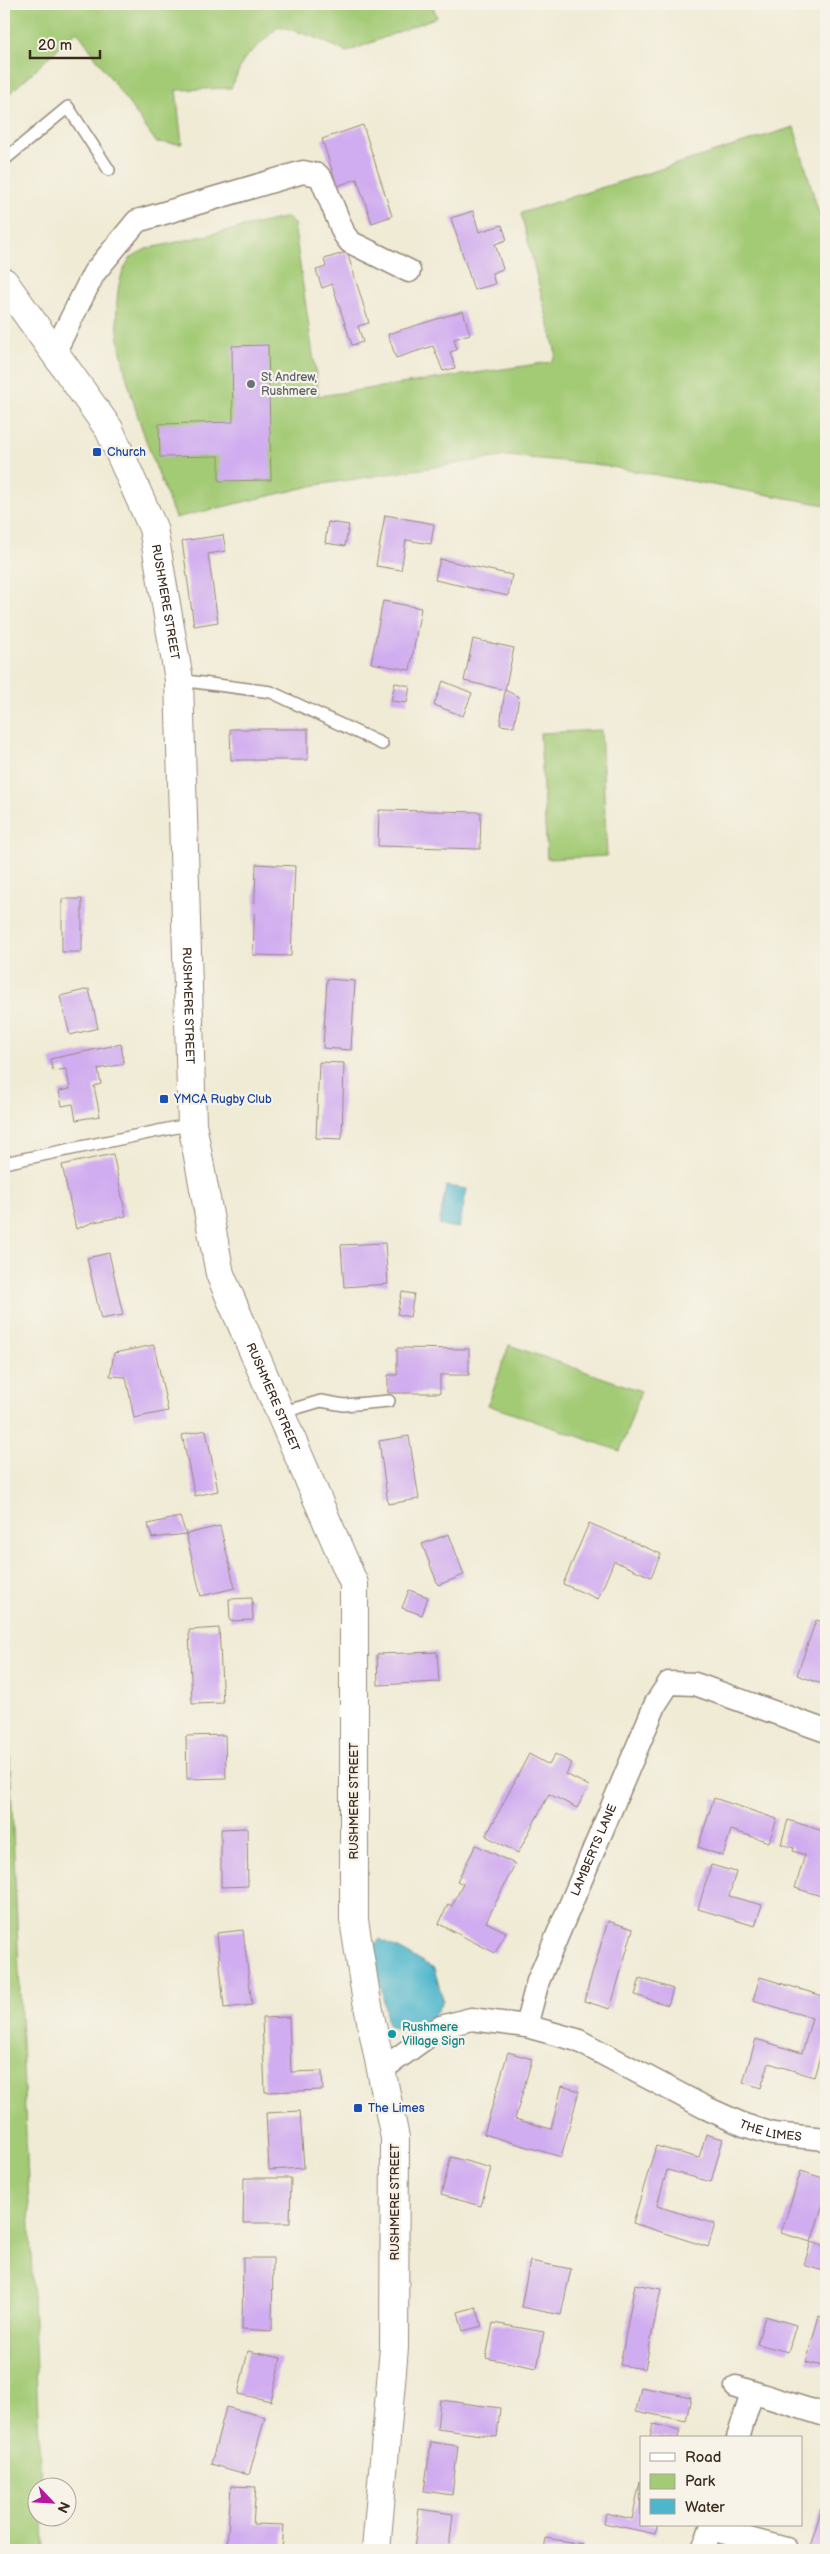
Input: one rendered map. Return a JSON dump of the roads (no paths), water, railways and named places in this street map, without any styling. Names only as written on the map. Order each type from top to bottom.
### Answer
[{"type":"street","points":[[54,353],[94,273],[137,220],[303,172],[318,175],[322,180],[344,234],[350,242],[409,271]]},
{"type":"street","name":"RUSHMERE STREET","points":[[4,282],[109,429],[153,528],[179,680],[192,1124],[220,1274],[354,1584],[354,1920],[395,2138],[394,2348],[376,2550]]},
{"type":"street","name":"LAMBERTS LANE","points":[[526,2026],[538,1980],[656,1703],[669,1684],[695,1684],[826,1731]]},
{"type":"street","points":[[381,2070],[441,2027],[471,2019],[526,2026]]},
{"type":"street","name":"THE LIMES","points":[[526,2026],[576,2040],[704,2107],[744,2125],[773,2134],[826,2139]]},
{"type":"street","points":[[738,2436],[744,2390],[822,2414]]},
{"type":"street","points":[[703,2550],[712,2527],[786,2549]]},
{"type":"lane","points":[[4,160],[68,108],[109,170]]},
{"type":"lane","points":[[179,680],[271,692],[382,744]]},
{"type":"lane","points":[[4,1163],[192,1124]]},
{"type":"lane","points":[[280,1414],[321,1401],[344,1405],[389,1400]]},
{"type":"water","points":[[446,1186],[467,1189],[459,1228],[439,1225]]},
{"type":"water","points":[[380,1939],[434,1968],[443,2000],[428,2024],[418,2031],[403,2031],[388,2025],[374,1948]]},
{"type":"place","name":"St Andrew, Rushmere","points":[[251,384]]},
{"type":"place","name":"Church","points":[[97,452]]},
{"type":"place","name":"YMCA Rugby Club","points":[[164,1099]]},
{"type":"place","name":"Rushmere Village Sign","points":[[392,2034]]},
{"type":"place","name":"The Limes","points":[[358,2108]]}]
